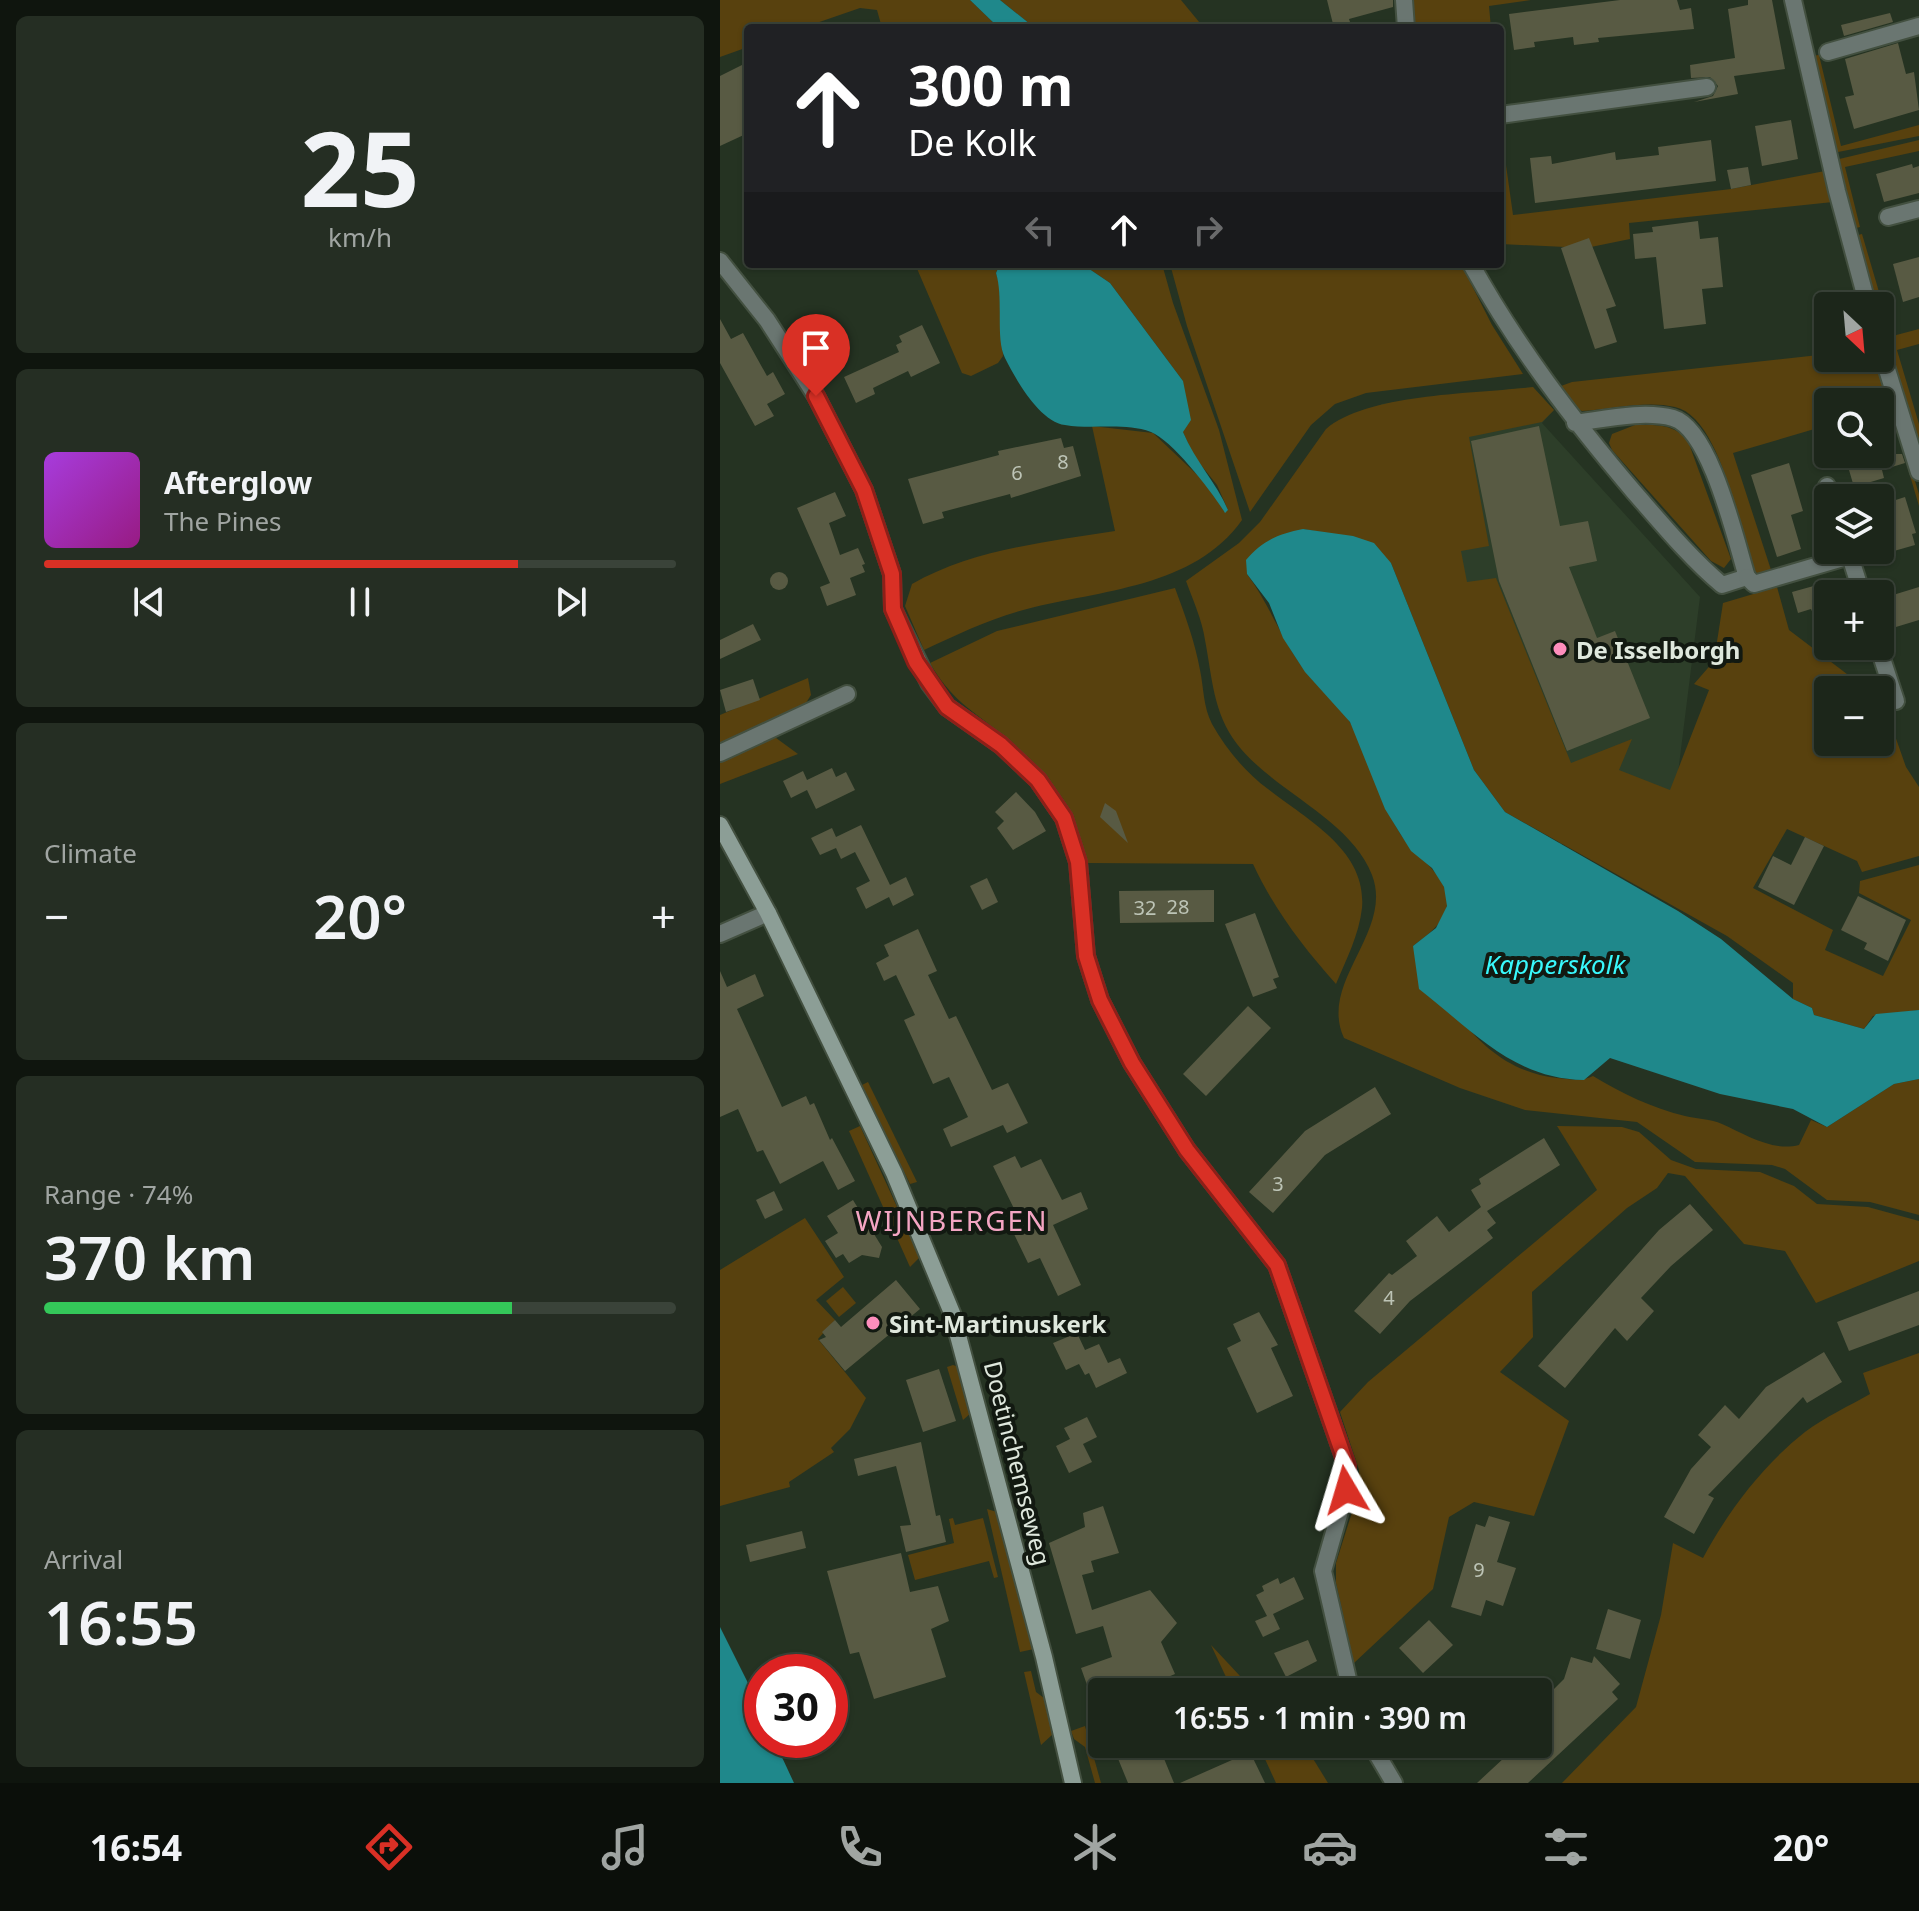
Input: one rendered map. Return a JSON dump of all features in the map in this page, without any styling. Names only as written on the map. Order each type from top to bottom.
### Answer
[{"type":"street","points":[[1404,0],[1406,24]]},
{"type":"street","points":[[1793,0],[1828,157],[1864,292]]},
{"type":"street","points":[[1828,52],[1919,26]]},
{"type":"street","points":[[1504,114],[1707,87]]},
{"type":"street","points":[[1888,217],[1919,209]]},
{"type":"street","points":[[720,261],[767,320],[816,396],[864,490],[892,574],[893,609],[916,662],[947,707],[1001,745],[1029,771],[1064,818],[1078,862],[1086,956],[1100,1000],[1132,1063],[1187,1150],[1277,1265],[1347,1466],[1346,1490],[1323,1571],[1348,1678]]},
{"type":"street","points":[[1473,268],[1504,324],[1575,423],[1678,542],[1722,585],[1747,577]]},
{"type":"street","points":[[1888,372],[1919,472]]},
{"type":"street","points":[[1575,423],[1658,416],[1686,424],[1696,436],[1718,484],[1747,577],[1754,584],[1815,564]]},
{"type":"street","points":[[1883,660],[1896,701]]},
{"type":"street","points":[[720,753],[847,694]]},
{"type":"street","name":"Doetinchemseweg","points":[[720,825],[768,913],[894,1173],[952,1313],[1073,1783]]},
{"type":"street","points":[[720,934],[768,913]]},
{"type":"street","points":[[1379,1758],[1394,1783]]},
{"type":"shaded area","points":[[720,0],[970,0],[995,24],[881,24],[877,10],[860,8],[814,24],[744,24],[744,48],[720,57]]},
{"type":"shaded area","points":[[1000,0],[1181,0],[1201,24],[1030,24]]},
{"type":"shaded area","points":[[1412,0],[1531,0],[1489,6],[1491,24],[1415,24]]},
{"type":"shaded area","points":[[1819,55],[1841,146],[1919,125],[1919,136],[1833,153],[1811,56]]},
{"type":"shaded area","points":[[1919,140],[1919,151],[1845,167],[1860,227],[1852,229],[1835,160]]},
{"type":"shaded area","points":[[1504,151],[1513,215],[1731,189],[1825,171],[1833,202],[1629,223],[1630,239],[1586,248],[1504,244]]},
{"type":"shaded area","points":[[1862,234],[1879,292],[1870,292],[1854,236]]},
{"type":"shaded area","points":[[917,268],[998,268],[996,273],[1001,290],[1003,356],[998,363],[971,376],[962,373]]},
{"type":"shaded area","points":[[1088,268],[1163,268],[1219,430],[1242,520],[1222,543],[1172,573],[1144,583],[1014,613],[924,650],[905,606],[912,584],[960,562],[985,555],[1115,531],[1092,426],[1153,433],[1209,486],[1225,512],[1228,510],[1217,485],[1193,455],[1183,432],[1183,381],[1110,283]]},
{"type":"shaded area","points":[[1171,268],[1463,268],[1492,325],[1523,374],[1366,393],[1335,404],[1311,425],[1250,512],[1187,326]]},
{"type":"shaded area","points":[[1919,329],[1919,344],[1897,350],[1919,424],[1919,454],[1894,369],[1894,336]]},
{"type":"shaded area","points":[[1814,356],[1814,372],[1880,372],[1885,388],[1814,388],[1814,429],[1733,453],[1772,573],[1759,576],[1751,565],[1734,501],[1715,451],[1704,430],[1690,415],[1675,407],[1653,404],[1582,411],[1568,402],[1563,394],[1561,386],[1572,382]]},
{"type":"shaded area","name":"De Isselborgh","points":[[1533,387],[1554,410],[1542,423],[1700,597],[1675,797],[1560,845],[1381,404]]},
{"type":"shaded area","points":[[1533,387],[1554,410],[1542,422],[1469,437],[1489,546],[1461,551],[1467,582],[1496,578],[1571,763],[1632,739],[1619,770],[1670,790],[1709,690],[1694,684],[1714,661],[1723,603],[1777,587],[1789,630],[1814,649],[1814,660],[1828,660],[1850,676],[1814,676],[1814,756],[1894,756],[1894,733],[1906,767],[1919,787],[1919,856],[1862,872],[1857,861],[1787,829],[1753,888],[1833,930],[1825,950],[1883,976],[1911,920],[1859,893],[1860,881],[1919,865],[1919,1010],[1873,1016],[1864,1029],[1814,1015],[1812,1008],[1793,999],[1793,983],[1727,936],[1505,812],[1474,770],[1391,563],[1320,532],[1303,529],[1247,574],[1303,668],[1351,724],[1401,835],[1443,884],[1447,905],[1443,918],[1413,946],[1454,1011],[1488,1048],[1508,1062],[1557,1078],[1580,1080],[1593,1076],[1649,1104],[1673,1113],[1718,1122],[1769,1144],[1799,1145],[1811,1120],[1827,1127],[1894,1084],[1919,1079],[1919,1215],[1870,1202],[1827,1200],[1785,1169],[1772,1165],[1695,1162],[1637,1122],[1525,1110],[1460,1088],[1344,1038],[1339,1017],[1340,997],[1373,917],[1376,896],[1372,875],[1362,855],[1330,821],[1252,761],[1229,732],[1218,707],[1202,625],[1186,581],[1239,543],[1260,522],[1326,429],[1368,408],[1454,394]]},
{"type":"shaded area","points":[[1894,415],[1919,494],[1919,506],[1894,422]]},
{"type":"shaded area","points":[[1635,425],[1670,428],[1688,441],[1731,559],[1724,568],[1711,561],[1612,450],[1609,443],[1612,434]]},
{"type":"shaded area","points":[[1175,588],[1195,649],[1207,711],[1217,733],[1252,775],[1332,838],[1355,869],[1361,888],[1362,908],[1352,947],[1336,984],[1290,927],[1253,864],[1087,863],[1075,824],[1046,777],[1020,750],[954,696],[930,663],[997,631]]},
{"type":"shaded area","points":[[808,678],[811,695],[806,703],[720,745],[720,715]]},
{"type":"shaded area","points":[[772,735],[798,754],[720,784],[720,760]]},
{"type":"shaded area","points":[[868,1082],[917,1182],[910,1184],[862,1085]]},
{"type":"shaded area","points":[[860,1126],[920,1257],[910,1267],[849,1131]]},
{"type":"shaded area","points":[[1557,1126],[1622,1127],[1639,1132],[1671,1160],[1696,1169],[1760,1172],[1794,1186],[1817,1204],[1868,1207],[1919,1221],[1919,1261],[1816,1303],[1785,1251],[1744,1244],[1685,1176],[1668,1173],[1657,1188],[1627,1208],[1532,1292],[1533,1337],[1500,1372],[1569,1421],[1534,1516],[1474,1502],[1449,1517],[1433,1589],[1354,1663],[1336,1583],[1336,1563],[1359,1490],[1359,1470],[1340,1412],[1368,1382],[1597,1190]]},
{"type":"shaded area","points":[[805,1218],[844,1277],[816,1300],[835,1320],[818,1339],[866,1398],[850,1429],[831,1448],[834,1452],[789,1482],[790,1487],[720,1506],[720,1270]]},
{"type":"shaded area","points":[[843,1287],[856,1303],[839,1317],[826,1301]]},
{"type":"shaded area","points":[[1919,1353],[1919,1783],[1562,1783],[1636,1707],[1661,1615],[1673,1543],[1703,1558],[1735,1506],[1789,1445],[1813,1427],[1870,1394],[1863,1373]]},
{"type":"shaded area","points":[[947,1367],[959,1367],[971,1413],[963,1420]]},
{"type":"shaded area","points":[[987,1509],[997,1512],[1034,1649],[1020,1652]]},
{"type":"shaded area","points":[[953,1518],[955,1525],[983,1518],[998,1577],[994,1578],[989,1561],[915,1580],[908,1555],[954,1543],[949,1519]]},
{"type":"shaded area","points":[[1211,1645],[1242,1678],[1226,1678]]},
{"type":"shaded area","points":[[1031,1671],[1036,1692],[1044,1698],[1053,1734],[1041,1745],[1024,1672]]},
{"type":"shaded area","points":[[1085,1726],[1088,1758],[1085,1747],[1074,1739],[1071,1731]]},
{"type":"shaded area","points":[[1088,1758],[1094,1758],[1101,1783],[1095,1783]]},
{"type":"shaded area","points":[[1264,1758],[1313,1758],[1328,1783],[1276,1783]]},
{"type":"water","points":[[970,0],[1000,0],[1030,24],[995,24]]},
{"type":"water","points":[[998,268],[1088,268],[1110,283],[1183,381],[1191,420],[1183,432],[1223,500],[1228,510],[1225,513],[1202,481],[1160,437],[1130,427],[1065,425],[1038,408],[1002,350],[996,273]]},
{"type":"water","name":"Kapperskolk","points":[[1303,529],[1353,536],[1374,543],[1391,563],[1474,770],[1505,812],[1721,939],[1793,999],[1812,1008],[1814,1015],[1864,1029],[1876,1014],[1919,1010],[1919,1079],[1894,1084],[1827,1127],[1793,1109],[1720,1094],[1610,1058],[1584,1080],[1536,1071],[1495,1050],[1419,989],[1413,946],[1436,928],[1447,906],[1444,887],[1432,868],[1411,851],[1385,809],[1350,722],[1305,672],[1283,638],[1269,603],[1247,574],[1246,560],[1264,543]]},
{"type":"water","points":[[720,1627],[744,1675],[744,1758],[782,1758],[794,1783],[720,1783]]},
{"type":"building","points":[[1327,0],[1393,0],[1393,7],[1349,19],[1351,24],[1333,24]]},
{"type":"building","points":[[1620,0],[1677,0],[1680,10],[1691,8],[1694,29],[1598,38],[1599,42],[1574,45],[1573,37],[1534,42],[1535,47],[1514,50],[1509,14]]},
{"type":"building","points":[[1748,0],[1772,0],[1785,69],[1734,76],[1738,94],[1694,102],[1713,96],[1718,86],[1710,77],[1691,78],[1690,65],[1735,58],[1728,9],[1748,5]]},
{"type":"building","points":[[1890,13],[1893,22],[1844,36],[1841,25]]},
{"type":"building","points":[[1898,43],[1906,74],[1914,72],[1919,110],[1854,129],[1845,97],[1854,95],[1845,59]]},
{"type":"building","points":[[744,64],[744,135],[720,146],[720,76]]},
{"type":"building","points":[[1791,120],[1798,159],[1762,166],[1755,126]]},
{"type":"building","points":[[1711,140],[1716,181],[1535,203],[1530,158],[1551,156],[1552,164],[1615,152],[1616,160],[1659,155],[1658,147]]},
{"type":"building","points":[[1912,164],[1913,168],[1919,166],[1919,193],[1884,202],[1876,174]]},
{"type":"building","points":[[1748,167],[1751,185],[1731,189],[1727,170]]},
{"type":"building","points":[[1698,221],[1700,239],[1718,237],[1723,287],[1702,289],[1706,324],[1664,329],[1656,257],[1635,259],[1633,234],[1653,232],[1652,227]]},
{"type":"building","points":[[1589,238],[1616,306],[1606,309],[1617,342],[1595,349],[1561,248]]},
{"type":"building","points":[[1919,257],[1919,297],[1903,302],[1893,264]]},
{"type":"building","points":[[720,319],[731,339],[743,333],[767,376],[773,372],[785,394],[767,404],[774,416],[755,426],[720,363]]},
{"type":"building","points":[[922,325],[940,363],[911,377],[908,371],[873,388],[875,394],[856,403],[844,377],[899,352],[896,345],[902,342],[899,336]]},
{"type":"building","points":[[1539,426],[1560,526],[1588,521],[1597,561],[1569,567],[1597,638],[1615,631],[1650,718],[1567,751],[1499,581],[1471,441]]},
{"type":"building","points":[[1061,438],[1064,448],[1073,446],[1081,476],[1011,498],[1010,494],[942,512],[944,518],[923,524],[908,479],[999,455],[998,451]]},
{"type":"building","points":[[1894,454],[1902,454],[1905,463],[1894,466]]},
{"type":"building","points":[[1789,463],[1803,511],[1791,515],[1801,549],[1777,557],[1751,475]]},
{"type":"building","points":[[1889,468],[1882,470],[1884,478],[1864,484],[1853,484],[1849,470]]},
{"type":"building","points":[[835,492],[846,516],[829,523],[840,555],[858,548],[865,572],[850,578],[856,595],[827,606],[820,587],[830,583],[797,508]]},
{"type":"building","points":[[1905,497],[1916,533],[1912,534],[1915,545],[1894,551],[1894,501]]},
{"type":"building","points":[[779,572],[788,581],[779,590],[770,581]]},
{"type":"building","points":[[1814,586],[1814,616],[1811,609],[1798,613],[1792,592]]},
{"type":"building","points":[[1919,587],[1919,620],[1894,628],[1894,595]]},
{"type":"building","points":[[753,624],[761,640],[720,659],[720,640]]},
{"type":"building","points":[[753,679],[760,700],[726,712],[720,690]]},
{"type":"building","points":[[832,768],[836,777],[846,772],[855,790],[816,809],[807,790],[791,798],[783,781],[803,771],[807,780]]},
{"type":"building","points":[[1016,792],[1035,812],[1046,831],[1013,850],[997,828],[1004,821],[995,812]]},
{"type":"building","points":[[1105,803],[1116,811],[1128,843],[1100,817]]},
{"type":"building","points":[[861,825],[890,885],[906,877],[914,895],[893,906],[889,897],[866,909],[856,888],[870,881],[855,852],[841,859],[836,848],[820,855],[811,838],[832,828],[836,837]]},
{"type":"building","points":[[1805,837],[1824,846],[1794,905],[1758,887],[1773,856],[1791,865]]},
{"type":"building","points":[[987,878],[998,902],[982,910],[970,886]]},
{"type":"building","points":[[1214,890],[1214,922],[1120,923],[1119,891]]},
{"type":"building","points":[[1858,896],[1906,920],[1888,961],[1864,949],[1867,943],[1841,930]]},
{"type":"building","points":[[1255,913],[1279,977],[1273,979],[1277,988],[1253,997],[1225,924]]},
{"type":"building","points":[[918,929],[937,971],[928,975],[949,1019],[956,1016],[992,1090],[1008,1083],[1028,1123],[1007,1133],[1003,1125],[951,1147],[943,1129],[968,1117],[949,1077],[933,1084],[904,1020],[915,1015],[896,975],[884,981],[876,963],[889,956],[884,945]]},
{"type":"building","points":[[720,971],[727,987],[755,974],[764,996],[737,1009],[782,1107],[806,1096],[810,1105],[814,1103],[830,1140],[832,1138],[855,1181],[838,1190],[823,1161],[780,1184],[763,1150],[757,1152],[738,1109],[720,1117]]},
{"type":"building","points":[[1248,1006],[1271,1028],[1206,1096],[1183,1074]]},
{"type":"building","points":[[1375,1087],[1391,1114],[1325,1155],[1273,1213],[1249,1192],[1305,1131]]},
{"type":"building","points":[[1544,1138],[1560,1165],[1487,1211],[1496,1223],[1487,1230],[1493,1238],[1410,1301],[1380,1334],[1354,1311],[1389,1273],[1392,1275],[1417,1256],[1406,1241],[1437,1216],[1449,1232],[1481,1207],[1471,1190],[1481,1184],[1479,1179]]},
{"type":"building","points":[[1015,1156],[1021,1168],[1041,1159],[1062,1200],[1081,1192],[1088,1209],[1053,1225],[1081,1285],[1058,1296],[1040,1258],[1028,1263],[1013,1232],[1023,1227],[993,1166]]},
{"type":"building","points":[[774,1191],[783,1210],[765,1219],[756,1200]]},
{"type":"building","points":[[853,1200],[882,1247],[879,1258],[862,1255],[849,1263],[843,1254],[836,1258],[825,1241],[838,1233],[827,1216]]},
{"type":"building","points":[[1690,1204],[1713,1230],[1671,1266],[1641,1298],[1654,1311],[1627,1341],[1615,1328],[1565,1388],[1538,1366],[1659,1230]]},
{"type":"building","name":"Sint-Martinuskerk","points":[[896,1280],[920,1309],[845,1371],[819,1340],[826,1337],[822,1332],[835,1320],[841,1327]]},
{"type":"building","points":[[1919,1291],[1919,1325],[1849,1351],[1837,1322]]},
{"type":"building","points":[[1259,1312],[1278,1345],[1271,1348],[1293,1396],[1257,1413],[1227,1348],[1241,1341],[1233,1324]]},
{"type":"building","points":[[1077,1333],[1085,1350],[1099,1344],[1108,1363],[1120,1358],[1127,1373],[1096,1388],[1089,1373],[1085,1375],[1079,1364],[1066,1370],[1053,1343]]},
{"type":"building","points":[[1824,1352],[1842,1382],[1807,1403],[1803,1397],[1708,1495],[1714,1498],[1694,1534],[1664,1517],[1691,1469],[1711,1447],[1698,1435],[1725,1405],[1739,1419],[1766,1387]]},
{"type":"building","points":[[939,1369],[956,1421],[923,1432],[906,1380]]},
{"type":"building","points":[[1087,1417],[1097,1437],[1083,1444],[1092,1462],[1069,1473],[1056,1446],[1070,1439],[1064,1428]]},
{"type":"building","points":[[921,1442],[936,1516],[940,1515],[946,1542],[906,1552],[900,1526],[911,1525],[896,1466],[858,1476],[854,1459]]},
{"type":"building","points":[[1103,1506],[1119,1553],[1091,1561],[1094,1572],[1082,1575],[1092,1610],[1150,1590],[1177,1623],[1161,1642],[1175,1674],[1166,1678],[1088,1678],[1088,1688],[1081,1668],[1112,1657],[1103,1626],[1076,1634],[1049,1543],[1085,1527],[1083,1513]]},
{"type":"building","points":[[1489,1516],[1510,1522],[1497,1562],[1516,1568],[1503,1606],[1486,1600],[1481,1616],[1451,1607],[1476,1524],[1485,1527]]},
{"type":"building","points":[[802,1531],[806,1548],[750,1562],[746,1545]]},
{"type":"building","points":[[901,1553],[910,1592],[938,1586],[949,1621],[931,1629],[946,1677],[874,1699],[859,1652],[850,1654],[827,1571]]},
{"type":"building","points":[[1294,1577],[1304,1599],[1273,1614],[1280,1629],[1263,1637],[1255,1621],[1267,1616],[1256,1595],[1264,1591],[1262,1586],[1278,1578],[1280,1584]]},
{"type":"building","points":[[1608,1609],[1641,1620],[1630,1659],[1596,1649]]},
{"type":"building","points":[[1429,1620],[1453,1645],[1423,1673],[1399,1648]]},
{"type":"building","points":[[1308,1640],[1317,1661],[1286,1677],[1274,1653]]},
{"type":"building","points":[[1594,1656],[1620,1684],[1612,1692],[1618,1699],[1528,1783],[1477,1783],[1504,1758],[1552,1758],[1552,1691],[1564,1679],[1571,1657],[1592,1663]]},
{"type":"building","points":[[1118,1758],[1164,1758],[1174,1783],[1128,1783]]},
{"type":"building","points":[[1236,1758],[1253,1758],[1265,1783],[1180,1783]]},
{"type":"place","name":"De Isselborgh","points":[[1560,649]]},
{"type":"place","name":"Sint-Martinuskerk","points":[[873,1323]]},
{"type":"district","name":"WIJNBERGEN","points":[[952,1220]]},
{"type":"route","points":[[816,396],[864,490],[892,574],[893,609],[916,662],[947,707],[1001,745],[1038,780],[1064,818],[1078,862],[1086,956],[1100,1000],[1132,1063],[1187,1150],[1277,1265],[1347,1466],[1346,1490]]}]
